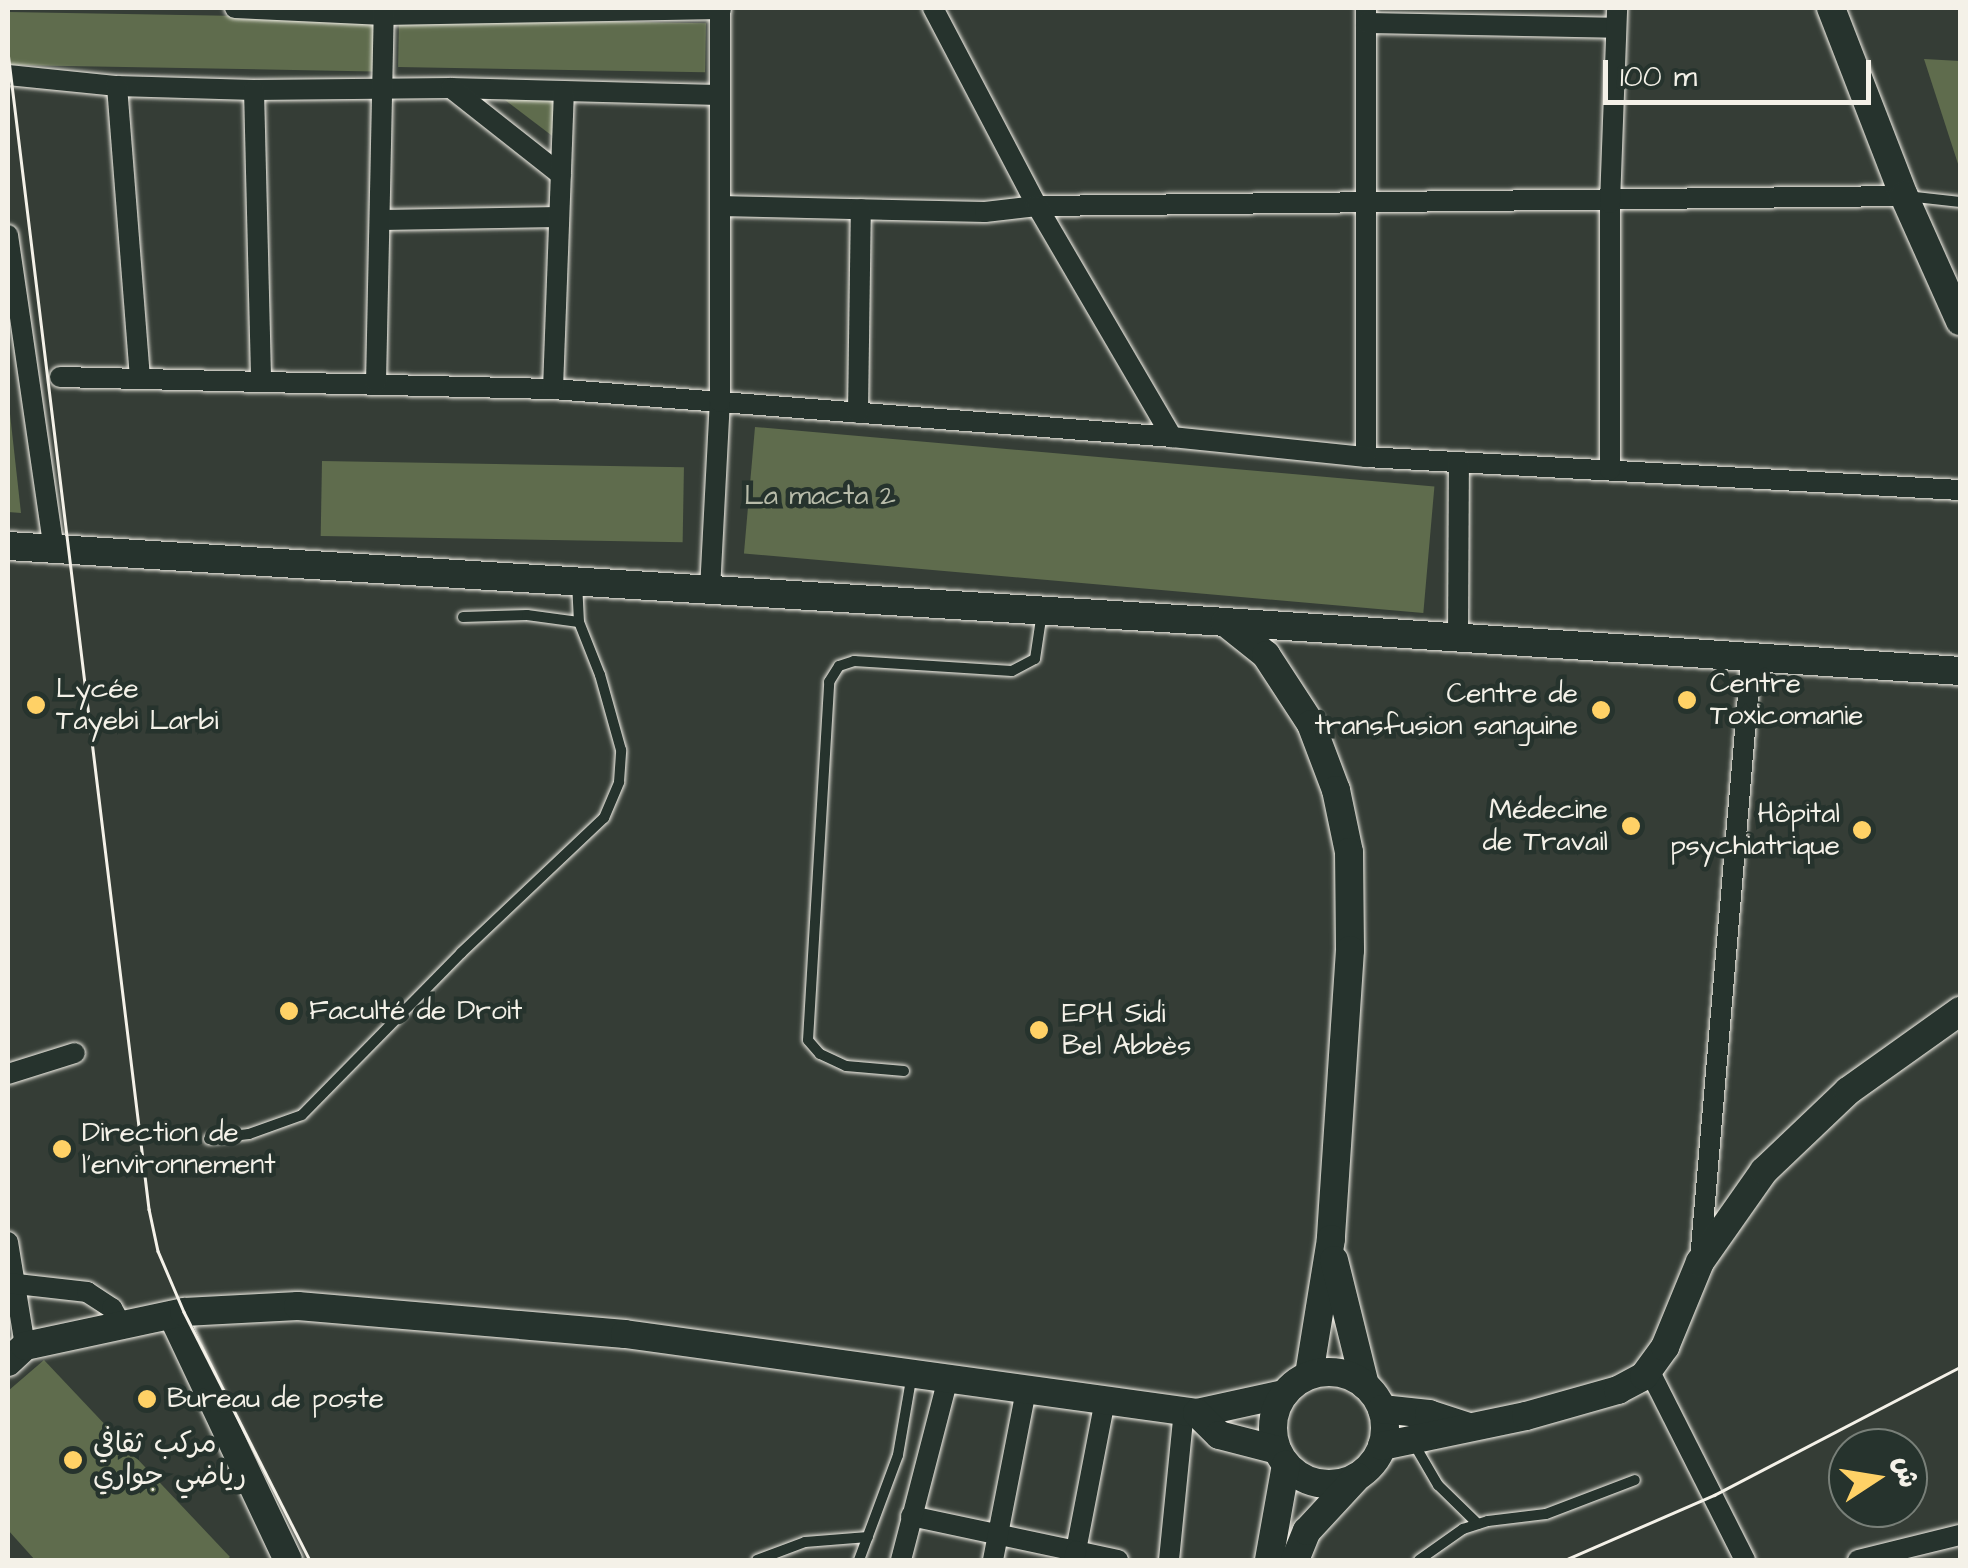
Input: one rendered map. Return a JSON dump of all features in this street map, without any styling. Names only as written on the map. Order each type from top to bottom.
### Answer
[{"type":"main road","points":[[1831,8],[1904,196],[1960,321]]},
{"type":"main road","points":[[8,546],[54,552],[1225,622],[1960,672]]},
{"type":"main road","points":[[1225,622],[1266,655],[1300,704],[1327,760],[1345,820],[1352,914],[1331,1239],[1309,1375]]},
{"type":"main road","points":[[1382,1446],[1413,1442],[1618,1390],[1649,1370],[1666,1347],[1700,1262],[1764,1171],[1792,1141],[1874,1070],[1960,1011]]},
{"type":"main road","points":[[1295,1560],[1307,1531],[1382,1446],[1382,1409],[1365,1385],[1331,1239]]},
{"type":"main road","points":[[16,1354],[225,1307],[298,1306],[625,1334],[1190,1412],[1284,1394],[1309,1375],[1338,1372],[1365,1385]]},
{"type":"main road","points":[[172,1317],[288,1560]]},
{"type":"main road","points":[[1269,1560],[1282,1458],[1273,1422],[1284,1394]]},
{"type":"main road","points":[[1382,1409],[1429,1414],[1470,1427]]},
{"type":"main road","points":[[1190,1412],[1219,1436],[1282,1458],[1320,1484],[1357,1477]]},
{"type":"street","points":[[234,8],[384,12],[720,8],[720,402],[710,590]]},
{"type":"street","points":[[933,8],[1037,206],[1172,438]]},
{"type":"street","points":[[376,383],[384,12]]},
{"type":"street","points":[[1366,457],[1366,15],[1616,18],[1610,203],[1610,470]]},
{"type":"street","points":[[8,75],[117,86],[254,90],[451,88],[564,94],[718,95]]},
{"type":"street","points":[[117,86],[140,378]]},
{"type":"street","points":[[451,88],[561,175]]},
{"type":"street","points":[[254,90],[261,379]]},
{"type":"street","points":[[553,389],[564,94]]},
{"type":"street","points":[[720,206],[985,212],[1037,206],[1363,206],[1904,196]]},
{"type":"street","points":[[858,413],[861,209]]},
{"type":"street","points":[[382,220],[559,217]]},
{"type":"street","points":[[8,235],[17,366],[54,552]]},
{"type":"street","points":[[60,377],[553,389],[1366,457],[1960,490]]},
{"type":"street","points":[[1458,639],[1459,463]]},
{"type":"street","points":[[1700,1262],[1751,660]]},
{"type":"street","points":[[8,1074],[75,1053]]},
{"type":"street","points":[[8,1242],[16,1354]]},
{"type":"street","points":[[12,1282],[87,1292],[112,1308],[123,1328]]},
{"type":"street","points":[[1649,1370],[1745,1560]]},
{"type":"street","points":[[900,1560],[948,1378]]},
{"type":"street","points":[[993,1560],[1026,1390]]},
{"type":"street","points":[[1075,1556],[1104,1400]]},
{"type":"street","points":[[1170,1560],[1190,1412]]},
{"type":"street","points":[[911,1516],[1000,1532],[1075,1556],[1118,1560]]},
{"type":"street","points":[[1858,1560],[1960,1535]]},
{"type":"lane","points":[[1904,196],[1960,202]]},
{"type":"lane","points":[[209,1140],[248,1134],[302,1116],[461,953],[604,818],[619,782],[622,750],[600,675],[578,622],[577,582]]},
{"type":"lane","points":[[904,1072],[846,1066],[820,1054],[808,1040],[829,682],[839,666],[854,661],[1012,671],[1034,659],[1042,611]]},
{"type":"lane","points":[[463,617],[526,615],[578,622]]},
{"type":"lane","points":[[860,1560],[898,1456],[912,1373]]},
{"type":"lane","points":[[1413,1442],[1438,1486],[1478,1524]]},
{"type":"lane","points":[[1418,1560],[1463,1529],[1546,1514],[1635,1480]]},
{"type":"lane","points":[[756,1560],[805,1542],[868,1537]]},
{"type":"green space","points":[[9,12],[375,18],[374,71],[8,65]]},
{"type":"green space","points":[[399,18],[706,23],[705,72],[398,67]]},
{"type":"green space","points":[[1924,59],[1960,61],[1960,170]]},
{"type":"green space","points":[[557,96],[555,138],[501,97]]},
{"type":"green space","points":[[8,396],[21,513],[8,512]]},
{"type":"green space","name":"La macta 2","points":[[755,427],[1434,486],[1423,613],[744,554]]},
{"type":"green space","points":[[322,461],[684,467],[683,542],[321,536]]},
{"type":"green space","name":"مركب ثقافي رياضي جواري","points":[[44,1360],[230,1557],[35,1560],[8,1530],[8,1391]]},
{"type":"tram line","points":[[8,52],[149,1209],[158,1251],[184,1312],[310,1560]]},
{"type":"tram line","points":[[1565,1560],[1714,1495],[1960,1367]]},
{"type":"place","name":"Centre Toxicomanie","points":[[1687,700]]},
{"type":"place","name":"Lycée Tayebi Larbi","points":[[36,705]]},
{"type":"place","name":"Centre de transfusion sanguine","points":[[1601,710]]},
{"type":"place","name":"Médecine de Travail","points":[[1631,826]]},
{"type":"place","name":"Hôpital psychiatrique","points":[[1862,830]]},
{"type":"place","name":"Faculté de Droit","points":[[289,1011]]},
{"type":"place","name":"EPH Sidi Bel Abbès","points":[[1039,1030]]},
{"type":"place","name":"Direction de l'environnement","points":[[62,1149]]},
{"type":"place","name":"Bureau de poste","points":[[147,1399]]},
{"type":"place","name":"مركب ثقافي رياضي جواري","points":[[73,1460]]}]
